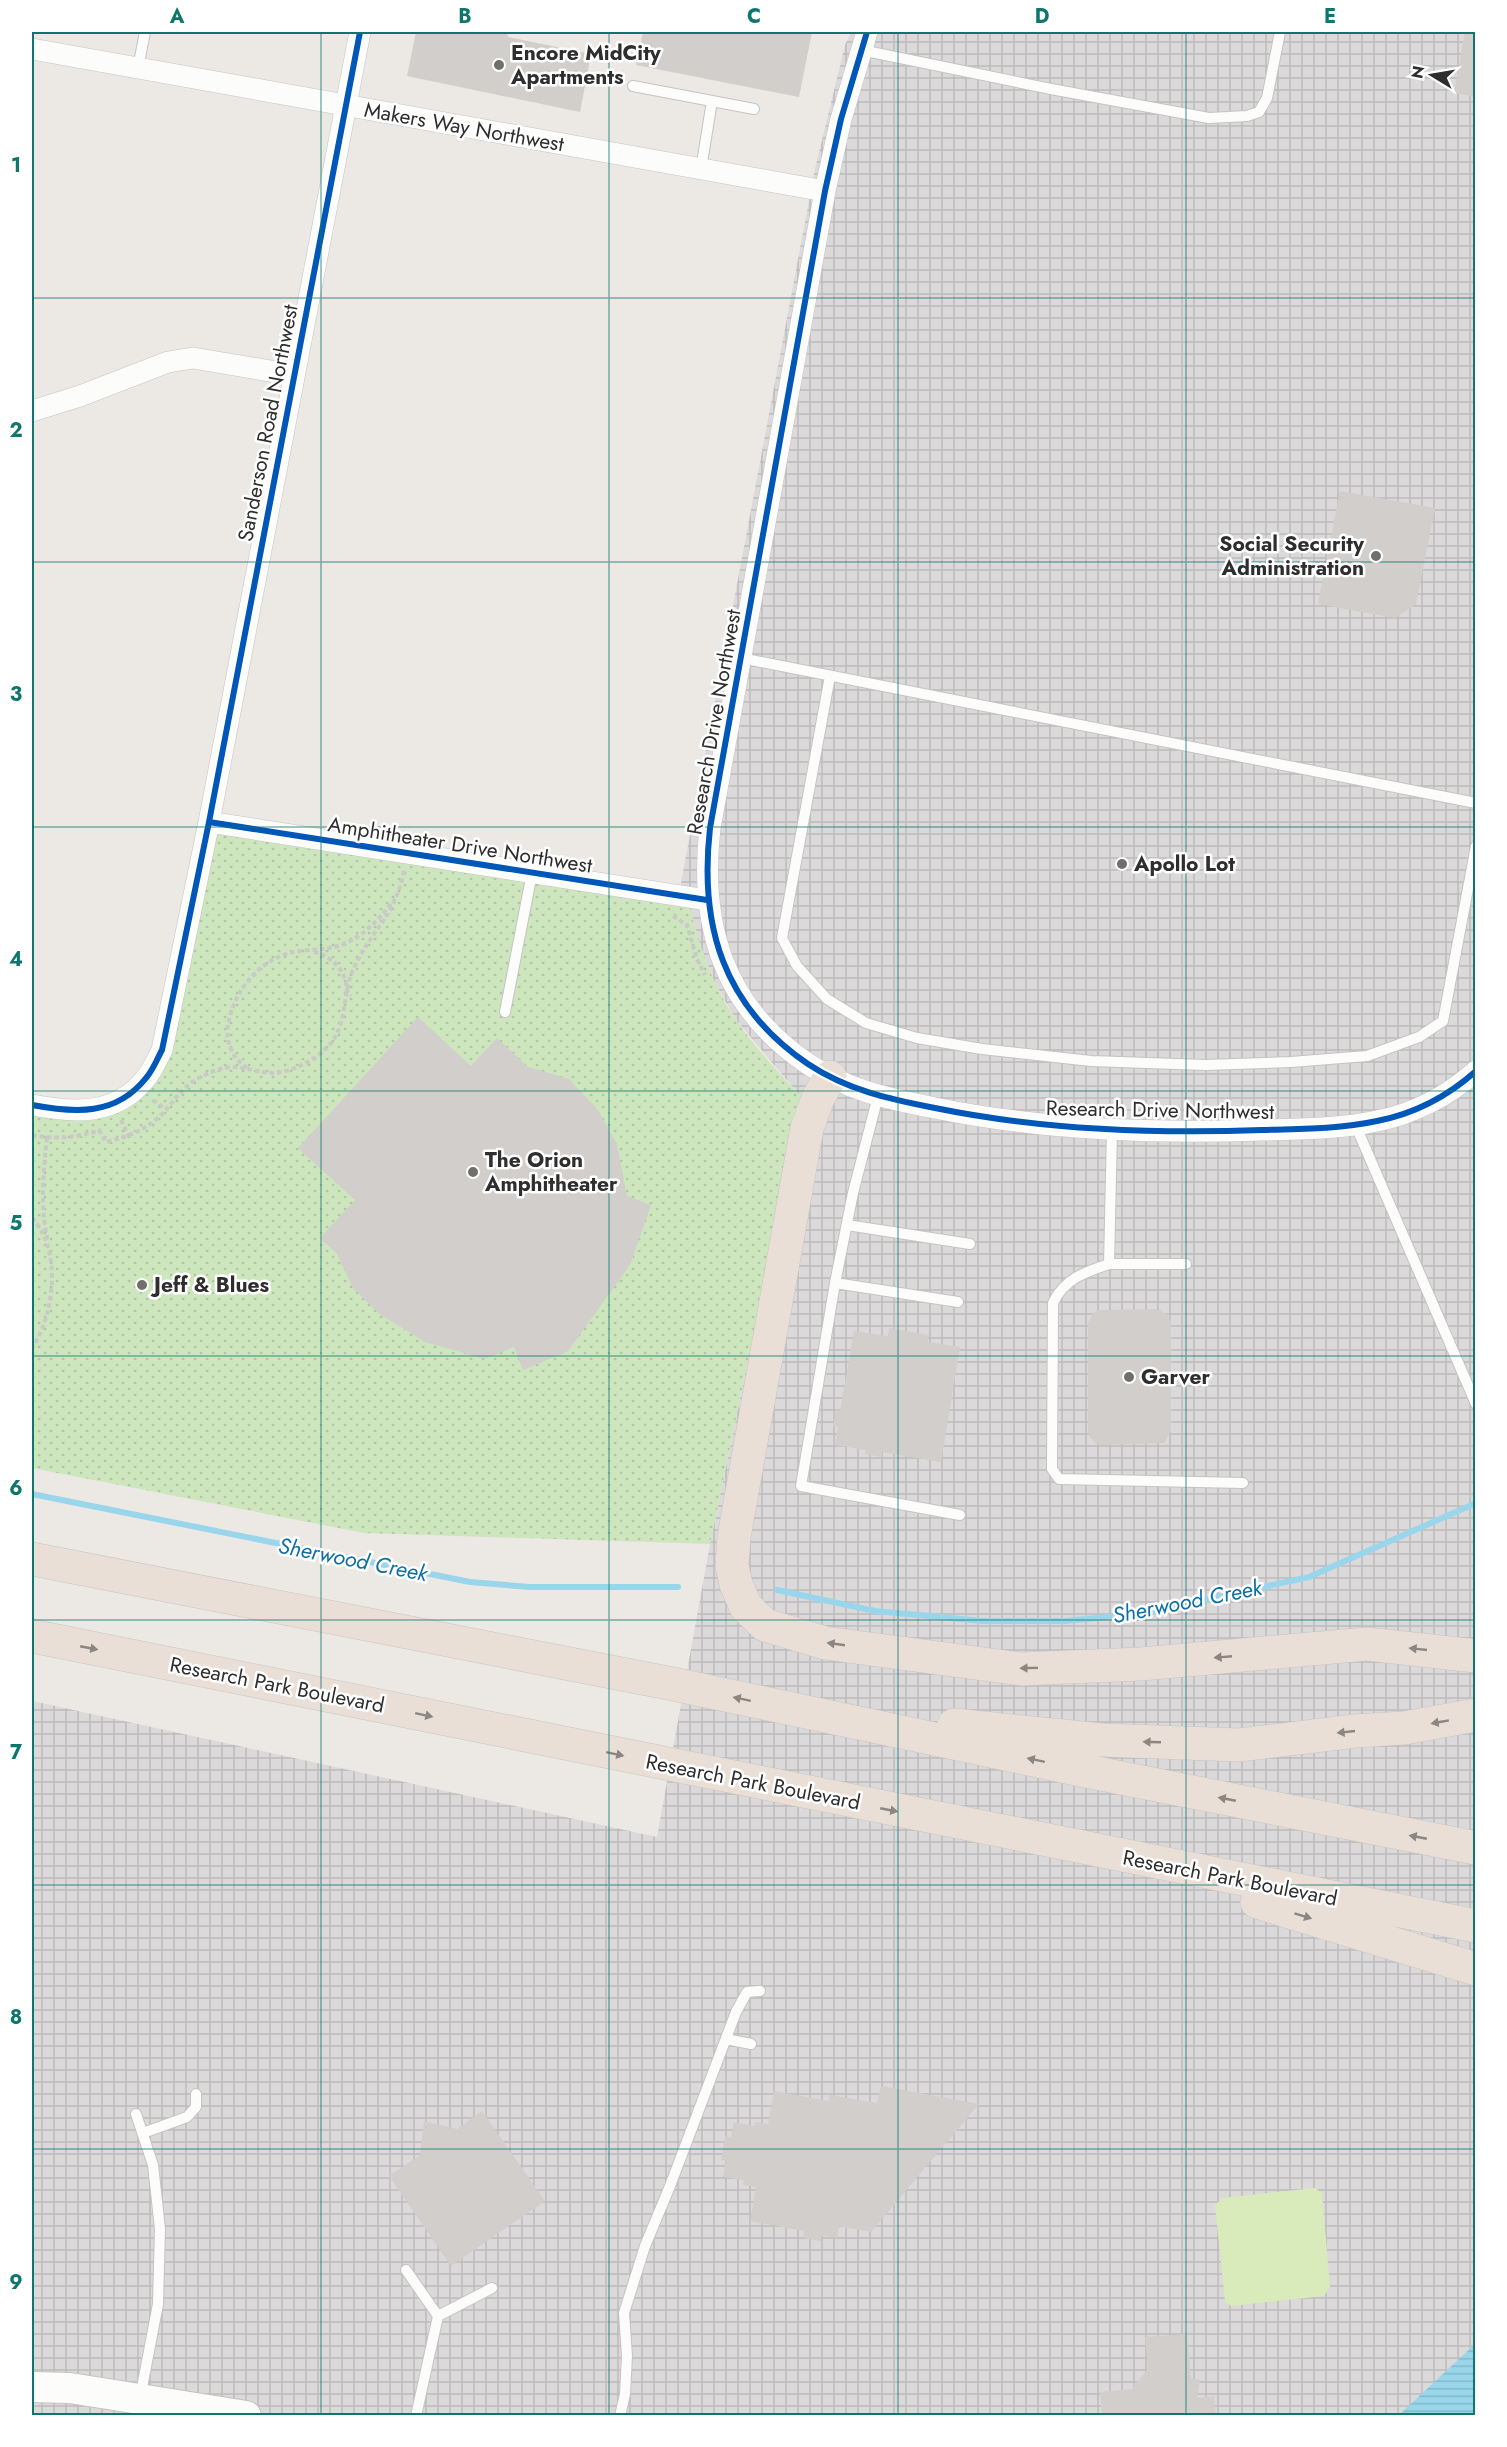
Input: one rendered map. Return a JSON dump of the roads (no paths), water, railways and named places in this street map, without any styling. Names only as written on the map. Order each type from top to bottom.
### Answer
[{"type":"highway","points":[[830,1077],[818,1098],[807,1128],[734,1538],[732,1566],[736,1584],[746,1607],[755,1617],[765,1625],[825,1643],[1021,1669],[1141,1664],[1367,1644],[1474,1654]]},
{"type":"highway","points":[[32,1559],[311,1612],[1476,1848]]},
{"type":"highway","name":"Research Park Boulevard","points":[[32,1636],[1086,1850],[1476,1926]]},
{"type":"highway","points":[[785,1708],[1125,1741],[1239,1745],[1355,1731],[1404,1728],[1476,1715]]},
{"type":"highway","points":[[1086,1850],[1476,1969]]},
{"type":"street","name":"Sanderson Road Northwest","points":[[32,1105],[58,1110],[90,1111],[120,1101],[146,1078],[162,1050],[209,822],[360,32]]},
{"type":"street","name":"Research Drive Northwest","points":[[864,40],[841,119],[825,191],[710,828],[706,861],[707,900],[716,942],[738,990],[765,1026],[787,1048],[830,1077],[878,1096],[969,1115],[1034,1124],[1112,1130],[1209,1132],[1355,1124],[1377,1121],[1420,1107],[1455,1088],[1476,1071]]},
{"type":"street","name":"Makers Way Northwest","points":[[32,49],[825,191]]},
{"type":"street","points":[[32,411],[80,396],[168,362],[193,358],[294,375]]},
{"type":"street","name":"Amphitheater Drive Northwest","points":[[209,822],[707,900]]},
{"type":"street","points":[[32,2387],[70,2388],[246,2415]]},
{"type":"lane","points":[[138,68],[145,32]]},
{"type":"lane","points":[[864,40],[1051,89],[1209,118],[1247,116],[1259,112],[1267,98],[1280,32]]},
{"type":"lane","points":[[633,86],[754,109]]},
{"type":"lane","points":[[701,169],[712,101]]},
{"type":"lane","points":[[741,658],[1476,803]]},
{"type":"lane","points":[[830,676],[782,938],[797,966],[827,999],[866,1023],[917,1038],[982,1049],[1091,1061],[1205,1065],[1367,1056],[1419,1037],[1443,1021],[1476,846]]},
{"type":"lane","points":[[505,1012],[532,873]]},
{"type":"lane","points":[[878,1096],[835,1283],[801,1486],[960,1515]]},
{"type":"lane","points":[[1355,1124],[1476,1404]]},
{"type":"lane","points":[[1109,1264],[1112,1130]]},
{"type":"lane","points":[[847,1225],[970,1244]]},
{"type":"lane","points":[[1186,1264],[1109,1264],[1078,1275],[1058,1291],[1053,1303],[1052,1469],[1059,1479],[1243,1483]]},
{"type":"lane","points":[[835,1283],[958,1302]]},
{"type":"lane","points":[[620,2415],[625,2394],[627,2356],[624,2313],[645,2246],[736,2012],[747,1992],[760,1991]]},
{"type":"lane","points":[[726,2039],[751,2043]]},
{"type":"lane","points":[[143,2133],[187,2117],[196,2107],[196,2094]]},
{"type":"lane","points":[[136,2114],[153,2165],[160,2229],[159,2304],[140,2398]]},
{"type":"lane","points":[[406,2270],[438,2316],[416,2415]]},
{"type":"lane","points":[[438,2316],[492,2288]]},
{"type":"water","points":[[1475,2344],[1475,2415],[1399,2415]]},
{"type":"waterway","name":"Sherwood Creek","points":[[32,1494],[470,1582],[530,1587],[678,1587]]},
{"type":"waterway","name":"Sherwood Creek","points":[[777,1590],[875,1611],[983,1621],[1065,1621],[1140,1614],[1309,1577],[1476,1503]]},
{"type":"place","name":"Encore MidCity Apartments","points":[[499,65]]},
{"type":"place","name":"Social Security Administration","points":[[1376,556]]},
{"type":"place","name":"Apollo Lot","points":[[1122,864]]},
{"type":"place","name":"The Orion Amphitheater","points":[[473,1172]]},
{"type":"place","name":"Jeff & Blues","points":[[142,1285]]},
{"type":"place","name":"Garver","points":[[1129,1377]]}]
